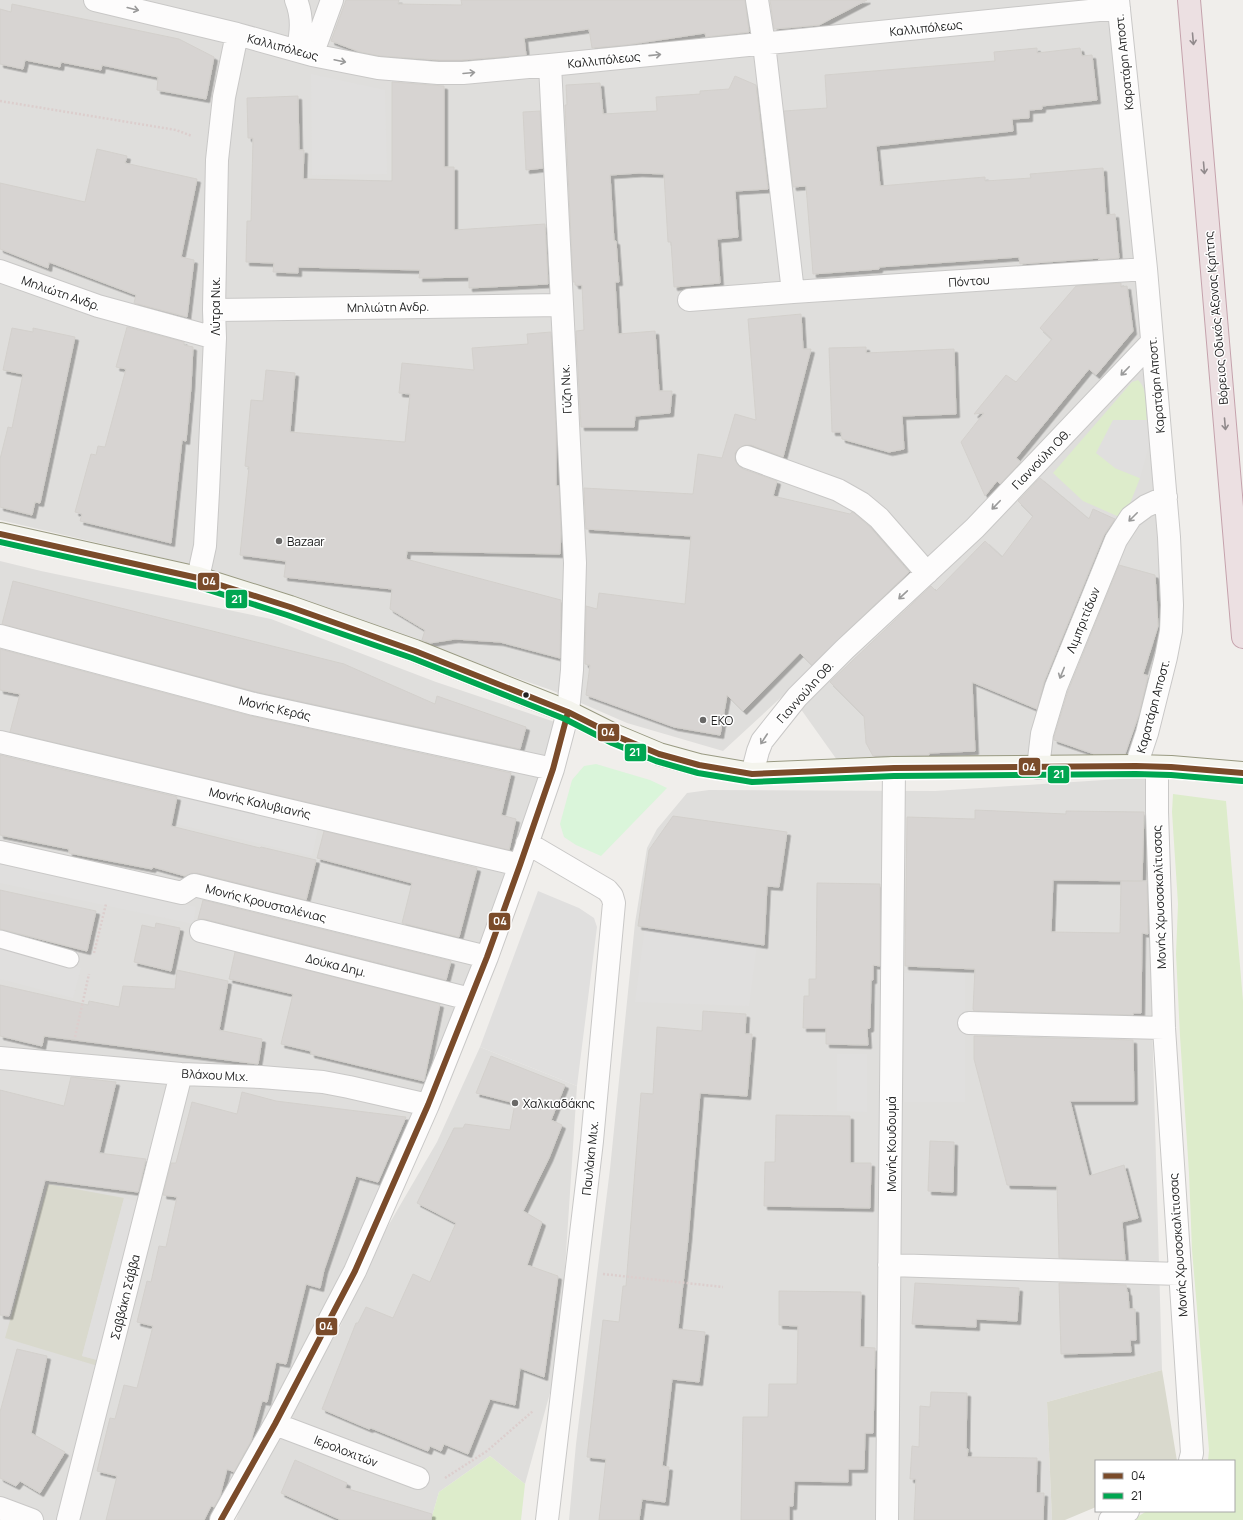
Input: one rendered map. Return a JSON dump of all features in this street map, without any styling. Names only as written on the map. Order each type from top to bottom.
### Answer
[{"type":"highway","name":"Βόρειος Οδικός Άξονας Κρήτης","points":[[1190,0],[1243,637]]},
{"type":"street","name":"Καλλιπόλεως","points":[[95,0],[237,34],[304,53],[378,68],[438,73],[463,73],[764,44],[1118,4]]},
{"type":"street","points":[[296,0],[300,9],[304,53]]},
{"type":"street","points":[[304,53],[332,0]]},
{"type":"street","points":[[757,0],[764,44],[793,292]]},
{"type":"street","name":"Καρατάρη Αποστ.","points":[[1118,4],[1146,269],[1166,497],[1172,604],[1171,631],[1156,700],[1136,766]]},
{"type":"street","name":"Λύτρα Νικ.","points":[[198,578],[205,546],[215,338],[214,310],[217,160],[224,97],[237,34]]},
{"type":"street","name":"Γύζη Νικ.","points":[[550,65],[575,563],[572,670],[568,712]]},
{"type":"street","name":"Πόντου","points":[[689,300],[1146,269]]},
{"type":"street","name":"Μηλιώτη Ανδρ.","points":[[0,271],[98,306],[215,338]]},
{"type":"street","name":"Μηλιώτη Ανδρ.","points":[[214,310],[561,305]]},
{"type":"street","name":"Γιαννούλη Οθ.","points":[[752,774],[762,742],[797,697],[845,649],[975,528],[1152,343]]},
{"type":"street","points":[[747,457],[838,490],[861,503],[879,518],[927,573]]},
{"type":"street","name":"Λιμπριτίδων","points":[[1038,768],[1042,734],[1056,687],[1116,540],[1131,517],[1146,506],[1166,497]]},
{"type":"street","points":[[0,534],[198,578],[290,607],[415,651],[568,712],[616,736],[659,754],[699,765],[752,774],[894,768],[1136,766],[1243,773]]},
{"type":"street","name":"Μονής Κεράς","points":[[0,636],[254,704],[553,769]]},
{"type":"street","points":[[222,1520],[275,1424],[355,1271],[428,1105],[487,956],[520,865],[553,769],[568,712]]},
{"type":"street","name":"Μονής Καλυβιανής","points":[[0,742],[520,865]]},
{"type":"street","name":"Μονής Χρυσοσκαλίτισσας","points":[[1164,767],[1157,812],[1164,1028],[1192,1453],[1190,1460]]},
{"type":"street","name":"Μονής Κουδουμά","points":[[887,1520],[894,768]]},
{"type":"street","name":"Παυλάκη Μιχ.","points":[[527,843],[607,890],[612,896],[614,904],[592,1141],[578,1271],[547,1520]]},
{"type":"street","name":"Μονής Κρουσταλένιας","points":[[0,852],[182,893],[194,885],[487,956]]},
{"type":"street","name":"Δούκα Δημ.","points":[[202,931],[470,998]]},
{"type":"street","points":[[969,1023],[1164,1028]]},
{"type":"street","name":"Βλάχου Μιχ.","points":[[0,1058],[181,1074],[261,1077],[323,1082],[428,1105]]},
{"type":"street","name":"Σαββάκη Σάββα","points":[[68,1520],[181,1074]]},
{"type":"street","points":[[889,1265],[1180,1274]]},
{"type":"street","name":"Ιερολοχιτών","points":[[275,1424],[418,1478]]},
{"type":"street","points":[[0,1508],[32,1520]]},
{"type":"street","points":[[1110,1520],[1126,1512]]},
{"type":"lane","points":[[0,939],[70,959]]},
{"type":"path","points":[[0,101],[176,130],[202,140],[219,141]]},
{"type":"path","points":[[578,1271],[723,1287]]},
{"type":"path","points":[[418,1478],[436,1483],[464,1466],[487,1451],[565,1383]]},
{"type":"shaded area","points":[[0,0],[1110,0],[1160,529],[1164,651],[1128,759],[837,760],[788,691],[723,751],[627,723],[551,690],[220,574],[171,560],[0,520]]},
{"type":"shaded area","points":[[311,74],[385,90],[387,174],[312,175]]},
{"type":"shaded area","points":[[1113,420],[1147,420],[1149,445],[1140,478],[1115,468],[1096,453]]},
{"type":"shaded area","points":[[0,561],[271,619],[436,682],[555,722],[530,812],[470,990],[351,1259],[212,1520],[0,1520]]},
{"type":"shaded area","points":[[1150,777],[1152,1018],[1162,1370],[1047,1402],[1052,1520],[569,1520],[576,1444],[610,1169],[635,923],[647,848],[657,829],[687,793],[709,790],[935,791]]},
{"type":"shaded area","points":[[182,797],[318,829],[312,856],[176,824]]},
{"type":"shaded area","points":[[0,864],[196,907],[193,924],[0,883]]},
{"type":"shaded area","points":[[538,891],[579,908],[594,918],[597,927],[577,1086],[480,1047]]},
{"type":"shaded area","points":[[645,927],[757,944],[749,1006],[635,1002]]},
{"type":"shaded area","points":[[0,947],[81,968],[73,998],[0,979]]},
{"type":"shaded area","points":[[904,973],[965,973],[965,1102],[904,1102]]},
{"type":"shaded area","points":[[480,1047],[577,1086],[559,1360],[525,1484],[490,1456],[439,1492],[431,1520],[236,1520],[249,1485],[295,1402],[339,1329],[374,1250],[437,1142]]},
{"type":"shaded area","points":[[837,1054],[867,1054],[867,1112],[837,1111]]},
{"type":"shaded area","points":[[48,1184],[124,1198],[82,1356],[101,1361],[101,1367],[5,1338]]},
{"type":"shaded area","points":[[124,1198],[144,1203],[101,1361],[82,1356]]},
{"type":"shaded area","points":[[1162,1370],[1177,1460],[1095,1460],[1095,1507],[1065,1520],[1052,1520],[1047,1402]]},
{"type":"green space","points":[[1138,380],[1145,393],[1147,420],[1113,420],[1115,468],[1140,478],[1124,519],[1083,501],[1053,473],[1132,382]]},
{"type":"green space","points":[[596,764],[650,780],[667,788],[601,856],[576,845],[564,837],[560,824],[572,780],[584,766]]},
{"type":"green space","points":[[1173,794],[1226,801],[1243,1001],[1243,1520],[1132,1520],[1145,1512],[1235,1512],[1235,1460],[1208,1460],[1209,1450],[1192,1250],[1189,1173],[1180,1036],[1176,954],[1178,904],[1172,812]]},
{"type":"green space","points":[[490,1456],[525,1484],[521,1520],[431,1520],[439,1492]]},
{"type":"building","points":[[346,0],[399,0],[398,4],[462,5],[461,0],[745,0],[749,32],[706,37],[705,33],[626,45],[592,48],[589,29],[524,38],[526,55],[462,60],[380,56],[360,52],[331,41]]},
{"type":"building","points":[[770,0],[867,0],[819,25],[774,29]]},
{"type":"building","points":[[12,4],[179,39],[214,57],[206,99],[157,90],[158,77],[102,65],[101,70],[61,62],[60,67],[25,60],[23,69],[0,64],[0,9],[11,12]]},
{"type":"building","points":[[1037,48],[1037,53],[1080,48],[1082,56],[1092,55],[1097,100],[1042,106],[1042,109],[1029,110],[1029,118],[1012,119],[1013,131],[876,146],[880,186],[985,177],[985,181],[1031,178],[1030,174],[1103,168],[1106,215],[1115,214],[1119,258],[1020,264],[1019,257],[879,267],[879,269],[813,274],[806,186],[793,187],[784,111],[827,108],[825,75],[995,61],[994,52]]},
{"type":"building","points":[[735,76],[756,85],[768,189],[735,191],[738,237],[717,239],[720,283],[674,287],[671,242],[668,242],[664,174],[639,173],[610,175],[614,241],[616,241],[619,282],[615,282],[618,334],[655,331],[659,391],[672,391],[670,413],[635,416],[634,427],[581,427],[576,331],[584,330],[582,285],[575,285],[575,282],[573,282],[565,105],[567,105],[566,85],[600,83],[603,114],[657,111],[656,97],[700,94],[700,91],[729,89]]},
{"type":"building","points":[[392,82],[444,86],[444,167],[454,167],[454,230],[545,224],[548,284],[469,288],[469,277],[419,278],[420,270],[298,267],[298,273],[273,272],[274,263],[246,262],[247,221],[251,221],[253,138],[248,138],[247,98],[298,96],[299,150],[304,150],[303,179],[392,181]]},
{"type":"building","points":[[540,111],[543,168],[526,170],[523,112]]},
{"type":"building","points":[[97,149],[127,156],[125,163],[197,179],[181,257],[194,260],[187,317],[134,303],[136,295],[49,262],[48,268],[0,249],[0,183],[85,202]]},
{"type":"building","points":[[1121,283],[1121,287],[1127,286],[1133,331],[1096,375],[1089,369],[1016,458],[1021,462],[1000,484],[997,481],[985,496],[961,442],[984,413],[974,414],[1006,375],[1016,382],[1052,339],[1040,328],[1076,286]]},
{"type":"building","points":[[801,314],[803,349],[811,349],[783,457],[751,445],[745,445],[739,448],[735,453],[735,460],[743,469],[777,481],[773,496],[850,514],[852,512],[854,513],[870,527],[909,572],[812,665],[800,653],[743,711],[727,695],[720,735],[674,727],[586,695],[590,665],[585,664],[586,606],[597,609],[599,593],[685,604],[691,536],[586,529],[584,488],[693,494],[698,454],[722,458],[735,414],[756,420],[748,319]]},
{"type":"building","points":[[127,327],[184,342],[184,345],[193,347],[186,441],[182,440],[171,543],[80,521],[82,514],[75,512],[91,454],[96,455],[98,446],[105,447],[126,369],[116,367]]},
{"type":"building","points":[[12,328],[33,332],[33,328],[75,337],[40,503],[35,502],[32,515],[0,507],[0,459],[8,427],[12,428],[23,374],[3,370]]},
{"type":"building","points":[[551,332],[556,428],[556,486],[559,486],[561,533],[560,554],[407,551],[406,559],[561,600],[560,658],[500,642],[455,639],[430,643],[422,640],[425,630],[390,609],[392,589],[284,577],[286,561],[240,555],[249,467],[245,466],[251,400],[263,401],[266,370],[295,373],[290,432],[405,442],[410,394],[399,393],[402,363],[474,370],[472,348],[528,344],[527,334]]},
{"type":"building","points":[[866,347],[866,353],[954,349],[956,414],[902,416],[904,449],[889,452],[842,439],[841,432],[832,432],[829,348]]},
{"type":"building","points":[[1040,478],[1089,519],[1093,509],[1115,519],[1104,535],[1044,682],[1037,709],[972,682],[975,751],[929,753],[929,755],[873,756],[866,743],[864,716],[830,682],[931,586],[936,591],[985,541],[1002,557],[1033,516],[1018,501]]},
{"type":"building","points":[[1119,565],[1155,575],[1158,626],[1143,674],[1148,676],[1139,714],[1125,754],[1094,754],[1054,740],[1054,737],[1068,691]]},
{"type":"building","points":[[13,581],[344,664],[435,704],[437,696],[526,727],[520,749],[257,692],[2,624]]},
{"type":"building","points":[[0,649],[251,716],[511,773],[501,815],[516,819],[509,850],[10,732],[20,694],[0,690]]},
{"type":"building","points":[[0,755],[177,797],[171,826],[316,860],[306,900],[197,873],[192,873],[185,876],[153,867],[152,869],[69,853],[69,849],[0,835]]},
{"type":"building","points":[[975,810],[1066,814],[1066,811],[1144,812],[1142,881],[1147,881],[1148,934],[1142,933],[1141,1013],[1133,1013],[1133,1015],[974,1011],[975,969],[905,966],[907,817],[975,819]],"holes":[[[1053,880],[1142,881],[1121,881],[1120,933],[1051,932]]]},
{"type":"building","points":[[673,816],[787,832],[779,887],[767,886],[764,945],[638,926],[649,850]]},
{"type":"building","points":[[324,831],[477,868],[459,937],[402,923],[412,883],[317,858]]},
{"type":"building","points":[[817,883],[880,884],[880,966],[873,965],[873,980],[871,980],[870,1028],[867,1029],[868,1045],[826,1044],[826,1028],[803,1028],[804,996],[809,996],[809,979],[816,979]]},
{"type":"building","points":[[0,890],[96,911],[87,951],[0,929]]},
{"type":"building","points":[[203,900],[451,961],[446,980],[204,919],[198,919]]},
{"type":"building","points":[[156,923],[180,928],[171,971],[134,962],[142,925],[155,928]]},
{"type":"building","points":[[235,952],[440,1004],[424,1081],[311,1054],[311,1051],[281,1044],[293,994],[229,979]]},
{"type":"building","points":[[177,970],[228,981],[219,1030],[262,1039],[258,1064],[44,1036],[42,1046],[0,1036],[0,985],[88,1005],[89,1001],[119,1007],[123,986],[175,989]]},
{"type":"building","points":[[703,1011],[746,1014],[745,1034],[752,1034],[747,1096],[700,1093],[688,1239],[678,1329],[705,1332],[699,1382],[672,1379],[662,1466],[669,1467],[665,1502],[642,1499],[639,1520],[599,1520],[606,1459],[587,1457],[603,1320],[619,1322],[623,1286],[626,1286],[641,1093],[653,1094],[657,1027],[702,1031]]},
{"type":"building","points":[[974,1036],[1133,1040],[1134,1101],[1070,1101],[1089,1176],[1124,1165],[1138,1218],[1122,1222],[1125,1260],[1059,1258],[1057,1186],[1007,1185],[974,1059]]},
{"type":"building","points":[[491,1056],[565,1085],[551,1120],[562,1125],[549,1158],[523,1211],[542,1222],[527,1265],[558,1276],[544,1377],[520,1368],[515,1405],[490,1399],[468,1454],[444,1444],[441,1451],[430,1446],[428,1451],[371,1428],[369,1429],[322,1409],[356,1323],[358,1323],[366,1307],[393,1318],[413,1274],[430,1282],[456,1223],[417,1203],[454,1128],[463,1128],[465,1124],[510,1130],[515,1103],[476,1093]]},
{"type":"building","points":[[71,1077],[116,1082],[99,1153],[146,1159],[138,1192],[45,1180],[9,1316],[0,1315],[0,1090],[64,1106]]},
{"type":"building","points":[[242,1092],[276,1101],[406,1117],[378,1182],[356,1176],[324,1270],[320,1288],[306,1284],[286,1364],[276,1362],[267,1402],[262,1401],[251,1441],[234,1472],[227,1469],[220,1496],[214,1507],[211,1506],[204,1520],[106,1520],[117,1476],[97,1471],[110,1418],[115,1419],[124,1385],[137,1388],[153,1326],[137,1322],[147,1281],[151,1282],[159,1246],[166,1247],[177,1197],[163,1195],[171,1163],[176,1163],[192,1102],[237,1114]]},
{"type":"building","points":[[776,1115],[850,1116],[850,1163],[871,1163],[870,1208],[764,1206],[765,1162],[775,1162]]},
{"type":"building","points":[[930,1141],[954,1142],[953,1192],[928,1191]]},
{"type":"building","points":[[915,1283],[1019,1288],[1017,1321],[976,1319],[976,1327],[912,1324]]},
{"type":"building","points":[[1059,1283],[1126,1285],[1129,1309],[1135,1309],[1136,1340],[1130,1340],[1131,1352],[1061,1354]]},
{"type":"building","points":[[779,1291],[861,1292],[860,1347],[875,1348],[873,1433],[865,1433],[864,1469],[848,1469],[848,1482],[794,1481],[793,1506],[789,1506],[789,1520],[741,1520],[743,1417],[768,1417],[769,1384],[797,1384],[798,1326],[779,1325]]},
{"type":"building","points":[[17,1349],[47,1356],[31,1433],[65,1452],[40,1493],[20,1481],[16,1486],[0,1478],[0,1412]]},
{"type":"building","points":[[931,1392],[967,1393],[967,1457],[1037,1458],[1036,1493],[1044,1493],[1043,1520],[914,1520],[916,1479],[910,1479],[912,1446],[919,1447],[920,1406],[930,1407]]},
{"type":"building","points":[[295,1460],[347,1483],[345,1488],[432,1514],[431,1520],[341,1520],[281,1493]]},
{"type":"transit line","name":"04","points":[[0,534],[198,578],[290,607],[415,651],[568,712],[616,736],[659,754],[699,765],[752,774],[894,768],[1136,766],[1171,767],[1243,773]]},
{"type":"transit line","name":"21","points":[[0,542],[196,586],[287,615],[412,658],[565,719],[612,743],[656,761],[698,773],[752,782],[894,776],[1136,774],[1171,775],[1242,781]]},
{"type":"transit line","name":"04","points":[[221,1520],[275,1424],[355,1271],[428,1105],[487,957],[520,865],[553,769],[568,712]]},
{"type":"place","name":"Bazaar","points":[[279,541]]},
{"type":"place","name":"EKO","points":[[703,720]]},
{"type":"place","name":"Χαλκιαδάκης","points":[[515,1103]]}]
